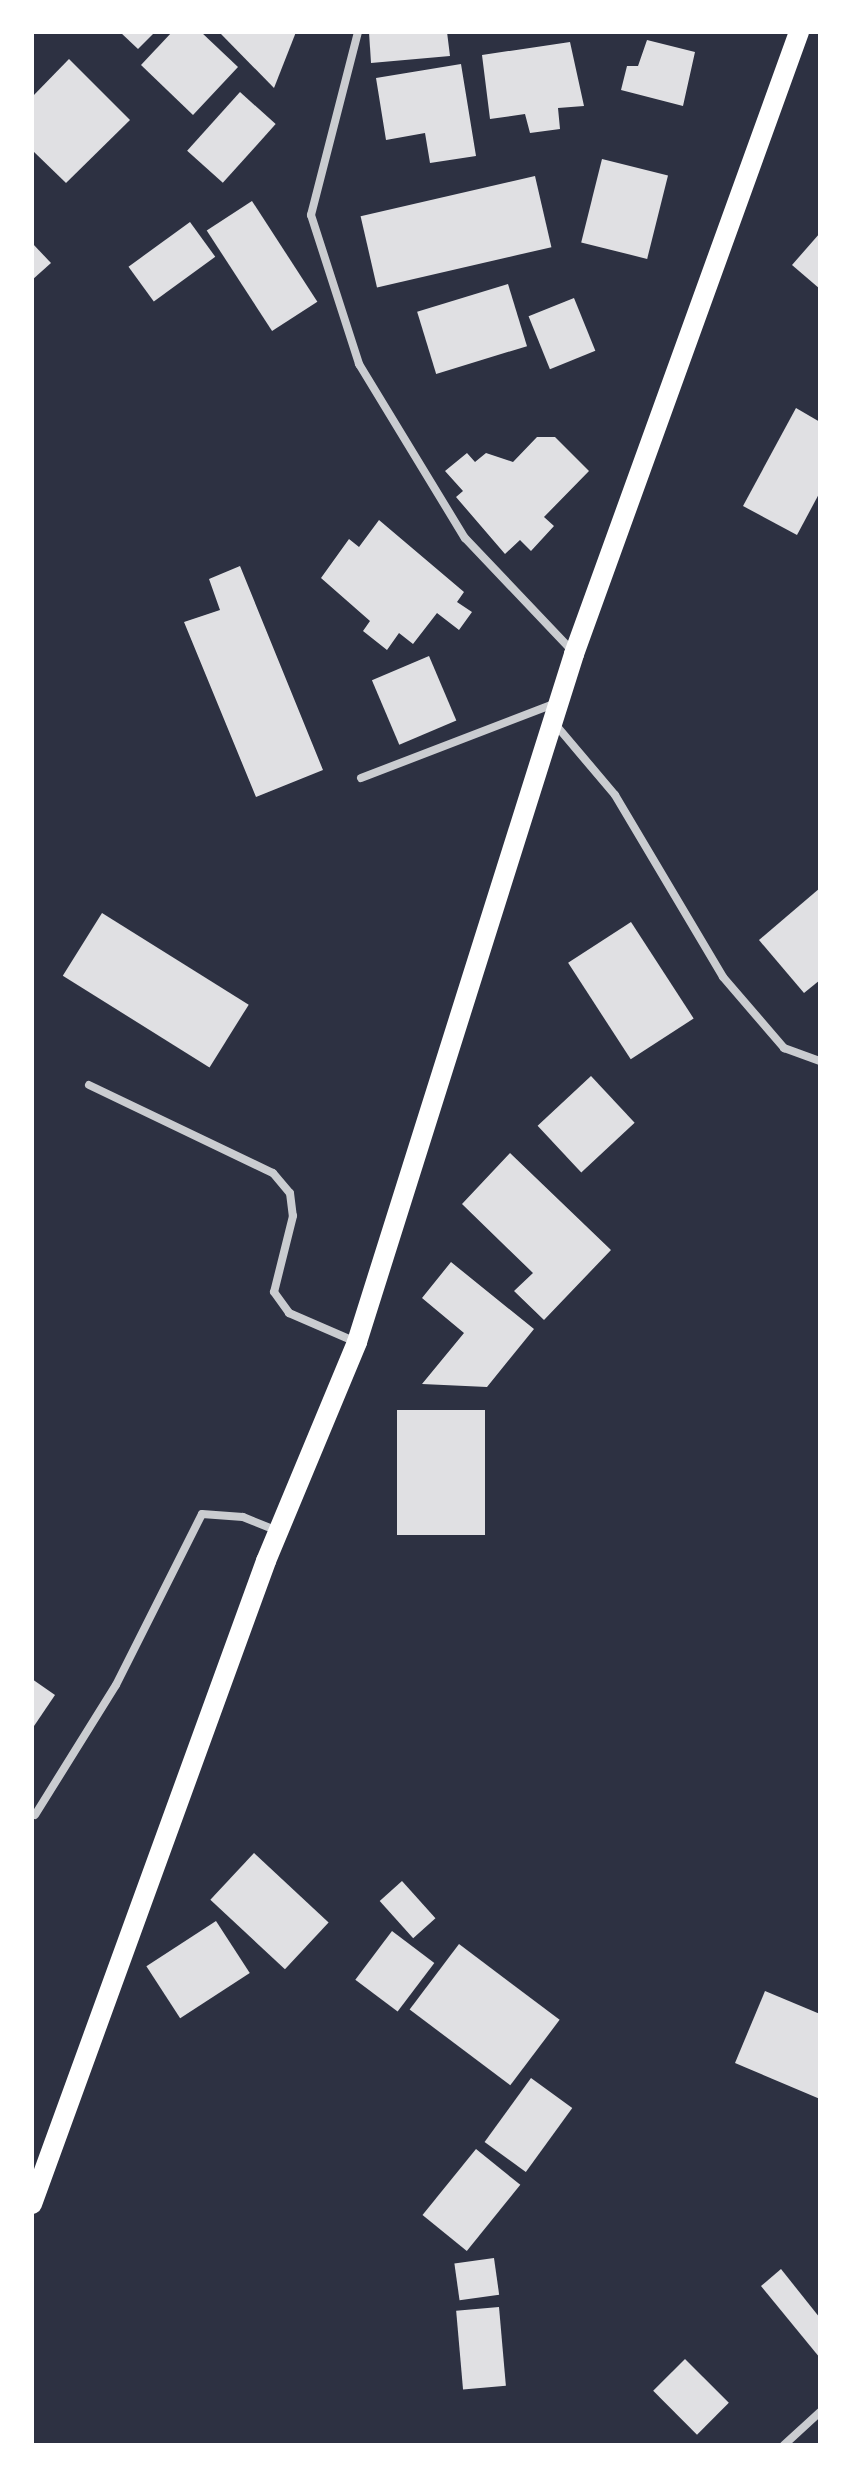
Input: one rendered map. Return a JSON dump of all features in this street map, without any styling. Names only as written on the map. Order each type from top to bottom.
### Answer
[{"type":"main road","points":[[32,2204],[278,1531],[357,1342],[574,654],[799,32]]},
{"type":"street","points":[[358,32],[311,215],[359,364],[465,538],[574,654]]},
{"type":"street","points":[[361,778],[555,711],[615,795],[723,977],[784,1048],[820,1061]]},
{"type":"street","points":[[89,1085],[273,1173],[290,1193],[293,1216],[274,1292],[289,1313],[357,1342]]},
{"type":"street","points":[[35,1815],[116,1685],[202,1514],[243,1517],[278,1531]]},
{"type":"street","points":[[784,2445],[820,2412]]},
{"type":"building","points":[[120,32],[155,32],[138,49]]},
{"type":"building","points":[[172,32],[201,32],[238,67],[193,115],[141,65]]},
{"type":"building","points":[[296,32],[274,88],[221,34]]},
{"type":"building","points":[[369,32],[447,32],[450,56],[371,63]]},
{"type":"building","points":[[647,40],[695,52],[683,106],[621,90],[627,66],[638,66]]},
{"type":"building","points":[[570,42],[584,106],[558,108],[560,129],[530,133],[525,114],[490,119],[482,55]]},
{"type":"building","points":[[69,59],[130,120],[66,183],[32,150],[32,97]]},
{"type":"building","points":[[461,64],[476,156],[430,163],[425,133],[386,140],[376,78]]},
{"type":"building","points":[[240,92],[276,124],[223,183],[187,151]]},
{"type":"building","points":[[602,159],[668,175],[647,259],[581,242]]},
{"type":"building","points":[[535,176],[551,247],[377,287],[361,216]]},
{"type":"building","points":[[252,201],[317,302],[272,331],[207,230]]},
{"type":"building","points":[[190,222],[215,257],[154,301],[129,267]]},
{"type":"building","points":[[820,233],[820,289],[792,265]]},
{"type":"building","points":[[32,243],[51,263],[32,280]]},
{"type":"building","points":[[508,284],[527,346],[436,374],[417,312]]},
{"type":"building","points":[[574,298],[595,351],[550,369],[529,316]]},
{"type":"building","points":[[796,408],[820,422],[820,492],[797,535],[743,506]]},
{"type":"building","points":[[537,437],[555,437],[589,471],[544,517],[554,526],[531,551],[520,540],[505,554],[456,497],[463,491],[445,471],[467,453],[475,462],[486,453],[513,462]]},
{"type":"building","points":[[379,520],[464,592],[457,602],[472,612],[459,630],[437,613],[413,644],[399,633],[387,650],[363,631],[370,621],[321,578],[349,539],[359,547]]},
{"type":"building","points":[[240,566],[323,770],[256,797],[184,622],[220,610],[209,579]]},
{"type":"building","points":[[429,656],[456,720],[399,745],[372,680]]},
{"type":"building","points":[[820,888],[820,980],[804,993],[759,940]]},
{"type":"building","points":[[102,913],[249,1005],[209,1067],[63,976]]},
{"type":"building","points":[[631,922],[694,1018],[631,1059],[568,963]]},
{"type":"building","points":[[591,1076],[635,1123],[581,1173],[538,1126]]},
{"type":"building","points":[[510,1153],[611,1250],[544,1320],[514,1291],[533,1273],[462,1204]]},
{"type":"building","points":[[451,1262],[534,1329],[487,1387],[422,1384],[464,1333],[422,1298]]},
{"type":"building","points":[[397,1410],[485,1410],[485,1535],[397,1535]]},
{"type":"building","points":[[32,1679],[55,1695],[32,1729]]},
{"type":"building","points":[[254,1853],[329,1923],[285,1969],[210,1900]]},
{"type":"building","points":[[402,1881],[435,1918],[413,1938],[380,1901]]},
{"type":"building","points":[[216,1921],[250,1973],[180,2018],[146,1966]]},
{"type":"building","points":[[392,1931],[434,1963],[398,2012],[355,1980]]},
{"type":"building","points":[[459,1944],[560,2020],[510,2085],[410,2009]]},
{"type":"building","points":[[765,1991],[820,2014],[820,2099],[735,2063]]},
{"type":"building","points":[[531,2078],[572,2108],[526,2172],[485,2142]]},
{"type":"building","points":[[476,2149],[520,2185],[467,2251],[423,2215]]},
{"type":"building","points":[[494,2258],[499,2295],[460,2300],[454,2264]]},
{"type":"building","points":[[781,2269],[820,2318],[820,2358],[761,2286]]},
{"type":"building","points":[[499,2307],[506,2386],[463,2389],[456,2311]]},
{"type":"building","points":[[685,2359],[729,2403],[697,2435],[653,2391]]}]
